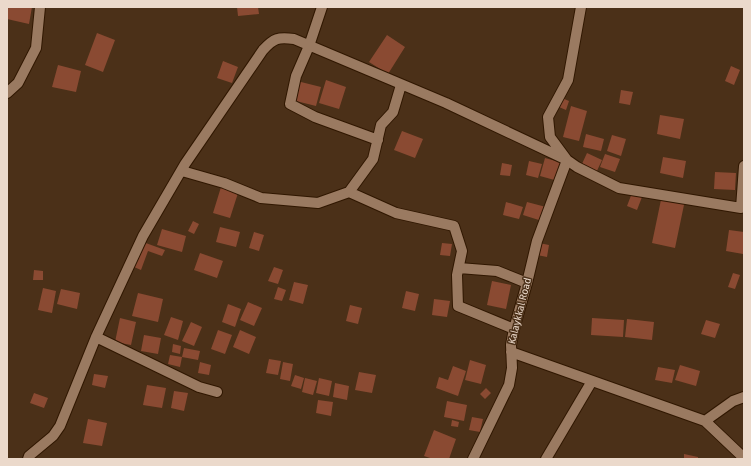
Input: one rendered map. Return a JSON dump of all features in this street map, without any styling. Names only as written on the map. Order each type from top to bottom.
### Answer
[{"type":"street","points":[[7,93],[18,83],[36,48],[40,7]]},
{"type":"street","points":[[322,7],[309,46],[296,76],[290,104],[315,117],[378,140]]},
{"type":"street","points":[[567,160],[550,137],[548,117],[568,80],[581,7]]},
{"type":"street","points":[[28,459],[53,436],[60,426],[96,337],[143,236],[182,171],[271,41],[282,37],[294,39],[446,104],[567,160],[577,167],[620,188],[741,208],[744,166]]},
{"type":"street","points":[[182,171],[224,183],[261,198],[318,203],[349,192],[372,159],[382,125],[392,112],[401,85]]},
{"type":"street","name":"Kalaykkal Road","points":[[473,459],[509,385],[512,368],[511,345],[514,329],[537,241],[567,160]]},
{"type":"street","points":[[349,192],[396,213],[454,226],[462,251],[457,275],[458,306],[514,329]]},
{"type":"street","points":[[459,268],[497,271],[527,283]]},
{"type":"street","points":[[96,337],[199,387],[217,392]]},
{"type":"street","points":[[511,352],[705,421],[744,458]]},
{"type":"street","points":[[546,459],[592,381]]},
{"type":"street","points":[[705,421],[733,400],[744,397]]},
{"type":"building","points":[[7,7],[32,7],[29,24],[7,19]]},
{"type":"building","points":[[237,7],[258,7],[259,14],[238,16]]},
{"type":"building","points":[[97,33],[115,40],[103,72],[85,65]]},
{"type":"building","points":[[387,35],[405,47],[388,74],[369,62]]},
{"type":"building","points":[[223,61],[238,67],[232,83],[217,78]]},
{"type":"building","points":[[58,65],[81,71],[76,92],[52,87]]},
{"type":"building","points":[[731,66],[740,70],[734,85],[725,81]]},
{"type":"building","points":[[326,80],[346,87],[339,109],[319,103]]},
{"type":"building","points":[[297,81],[321,87],[316,106],[292,100]]},
{"type":"building","points":[[621,90],[633,92],[630,105],[619,103]]},
{"type":"building","points":[[562,98],[569,101],[566,110],[559,107]]},
{"type":"building","points":[[571,106],[587,111],[579,141],[563,137]]},
{"type":"building","points":[[660,115],[684,119],[680,139],[657,134]]},
{"type":"building","points":[[402,131],[423,139],[415,158],[394,150]]},
{"type":"building","points":[[586,134],[604,139],[601,151],[583,147]]},
{"type":"building","points":[[612,135],[626,139],[621,156],[607,151]]},
{"type":"building","points":[[587,153],[602,160],[596,173],[581,166]]},
{"type":"building","points":[[605,154],[620,159],[615,172],[600,167]]},
{"type":"building","points":[[663,157],[686,161],[683,178],[660,173]]},
{"type":"building","points":[[545,158],[563,163],[558,181],[540,176]]},
{"type":"building","points":[[529,161],[542,164],[538,178],[526,175]]},
{"type":"building","points":[[502,163],[512,165],[510,176],[500,175]]},
{"type":"building","points":[[715,172],[736,173],[735,190],[714,189]]},
{"type":"building","points":[[221,187],[238,193],[230,218],[213,213]]},
{"type":"building","points":[[632,193],[642,197],[637,210],[627,206]]},
{"type":"building","points":[[662,195],[685,200],[675,248],[652,243]]},
{"type":"building","points":[[506,202],[523,207],[519,219],[503,215]]},
{"type":"building","points":[[527,202],[546,207],[542,221],[523,215]]},
{"type":"building","points":[[193,221],[199,224],[194,234],[188,231]]},
{"type":"building","points":[[220,227],[240,232],[236,247],[216,242]]},
{"type":"building","points":[[162,229],[186,236],[182,252],[157,245]]},
{"type":"building","points":[[729,230],[744,232],[743,254],[726,251]]},
{"type":"building","points":[[254,232],[264,235],[259,251],[249,248]]},
{"type":"building","points":[[143,242],[165,250],[162,256],[148,251],[141,270],[134,267]]},
{"type":"building","points":[[442,243],[452,244],[450,256],[440,255]]},
{"type":"building","points":[[539,243],[549,245],[547,257],[537,255]]},
{"type":"building","points":[[200,253],[223,261],[217,278],[194,270]]},
{"type":"building","points":[[274,267],[283,270],[278,284],[268,281]]},
{"type":"building","points":[[34,270],[43,271],[43,280],[33,280]]},
{"type":"building","points":[[733,273],[740,275],[735,289],[728,287]]},
{"type":"building","points":[[492,281],[511,285],[506,309],[487,305]]},
{"type":"building","points":[[294,282],[308,285],[303,304],[289,300]]},
{"type":"building","points":[[278,287],[286,290],[282,301],[274,299]]},
{"type":"building","points":[[43,288],[56,291],[52,313],[38,310]]},
{"type":"building","points":[[61,289],[80,293],[77,309],[57,304]]},
{"type":"building","points":[[406,291],[419,294],[415,311],[402,308]]},
{"type":"building","points":[[138,293],[163,299],[158,322],[132,316]]},
{"type":"building","points":[[434,299],[450,301],[447,317],[432,315]]},
{"type":"building","points":[[248,302],[262,308],[254,326],[240,320]]},
{"type":"building","points":[[228,304],[241,309],[235,327],[222,322]]},
{"type":"building","points":[[350,305],[362,308],[358,324],[346,321]]},
{"type":"building","points":[[171,317],[183,321],[178,340],[164,335]]},
{"type":"building","points":[[120,318],[136,322],[131,345],[115,342]]},
{"type":"building","points":[[592,318],[624,320],[623,337],[591,335]]},
{"type":"building","points":[[627,319],[654,322],[652,340],[625,337]]},
{"type":"building","points":[[706,320],[720,324],[715,338],[701,334]]},
{"type":"building","points":[[191,322],[202,327],[194,346],[182,341]]},
{"type":"building","points":[[218,330],[232,335],[225,354],[211,349]]},
{"type":"building","points":[[240,330],[256,337],[249,354],[233,347]]},
{"type":"building","points":[[144,335],[161,338],[158,354],[141,351]]},
{"type":"building","points":[[173,344],[181,346],[180,354],[172,352]]},
{"type":"building","points":[[184,348],[200,351],[198,360],[182,357]]},
{"type":"building","points":[[170,355],[182,357],[180,367],[168,364]]},
{"type":"building","points":[[269,359],[281,361],[278,375],[266,373]]},
{"type":"building","points":[[470,360],[486,365],[481,384],[465,380]]},
{"type":"building","points":[[200,362],[211,365],[209,375],[198,373]]},
{"type":"building","points":[[283,362],[293,364],[290,381],[280,379]]},
{"type":"building","points":[[680,365],[700,371],[696,386],[675,380]]},
{"type":"building","points":[[453,366],[466,371],[458,396],[436,388],[439,377],[448,380]]},
{"type":"building","points":[[658,367],[675,370],[672,383],[655,380]]},
{"type":"building","points":[[359,372],[376,375],[372,393],[355,390]]},
{"type":"building","points":[[94,374],[108,376],[105,388],[92,385]]},
{"type":"building","points":[[295,375],[304,378],[301,389],[291,386]]},
{"type":"building","points":[[305,378],[317,381],[313,395],[302,392]]},
{"type":"building","points":[[319,378],[332,381],[329,396],[316,393]]},
{"type":"building","points":[[335,383],[349,386],[347,400],[333,397]]},
{"type":"building","points":[[147,385],[166,388],[162,408],[143,405]]},
{"type":"building","points":[[486,388],[491,393],[485,399],[480,394]]},
{"type":"building","points":[[174,391],[188,393],[184,411],[171,408]]},
{"type":"building","points":[[34,393],[48,398],[44,408],[30,403]]},
{"type":"building","points":[[318,400],[333,402],[331,416],[316,413]]},
{"type":"building","points":[[447,401],[467,405],[464,421],[444,417]]},
{"type":"building","points":[[472,417],[483,419],[480,432],[469,430]]},
{"type":"building","points":[[88,419],[107,423],[102,446],[83,443]]},
{"type":"building","points":[[452,420],[459,422],[458,427],[451,426]]},
{"type":"building","points":[[434,430],[456,439],[449,459],[433,459],[424,456]]},
{"type":"building","points":[[684,454],[698,457],[698,459],[684,459]]}]
